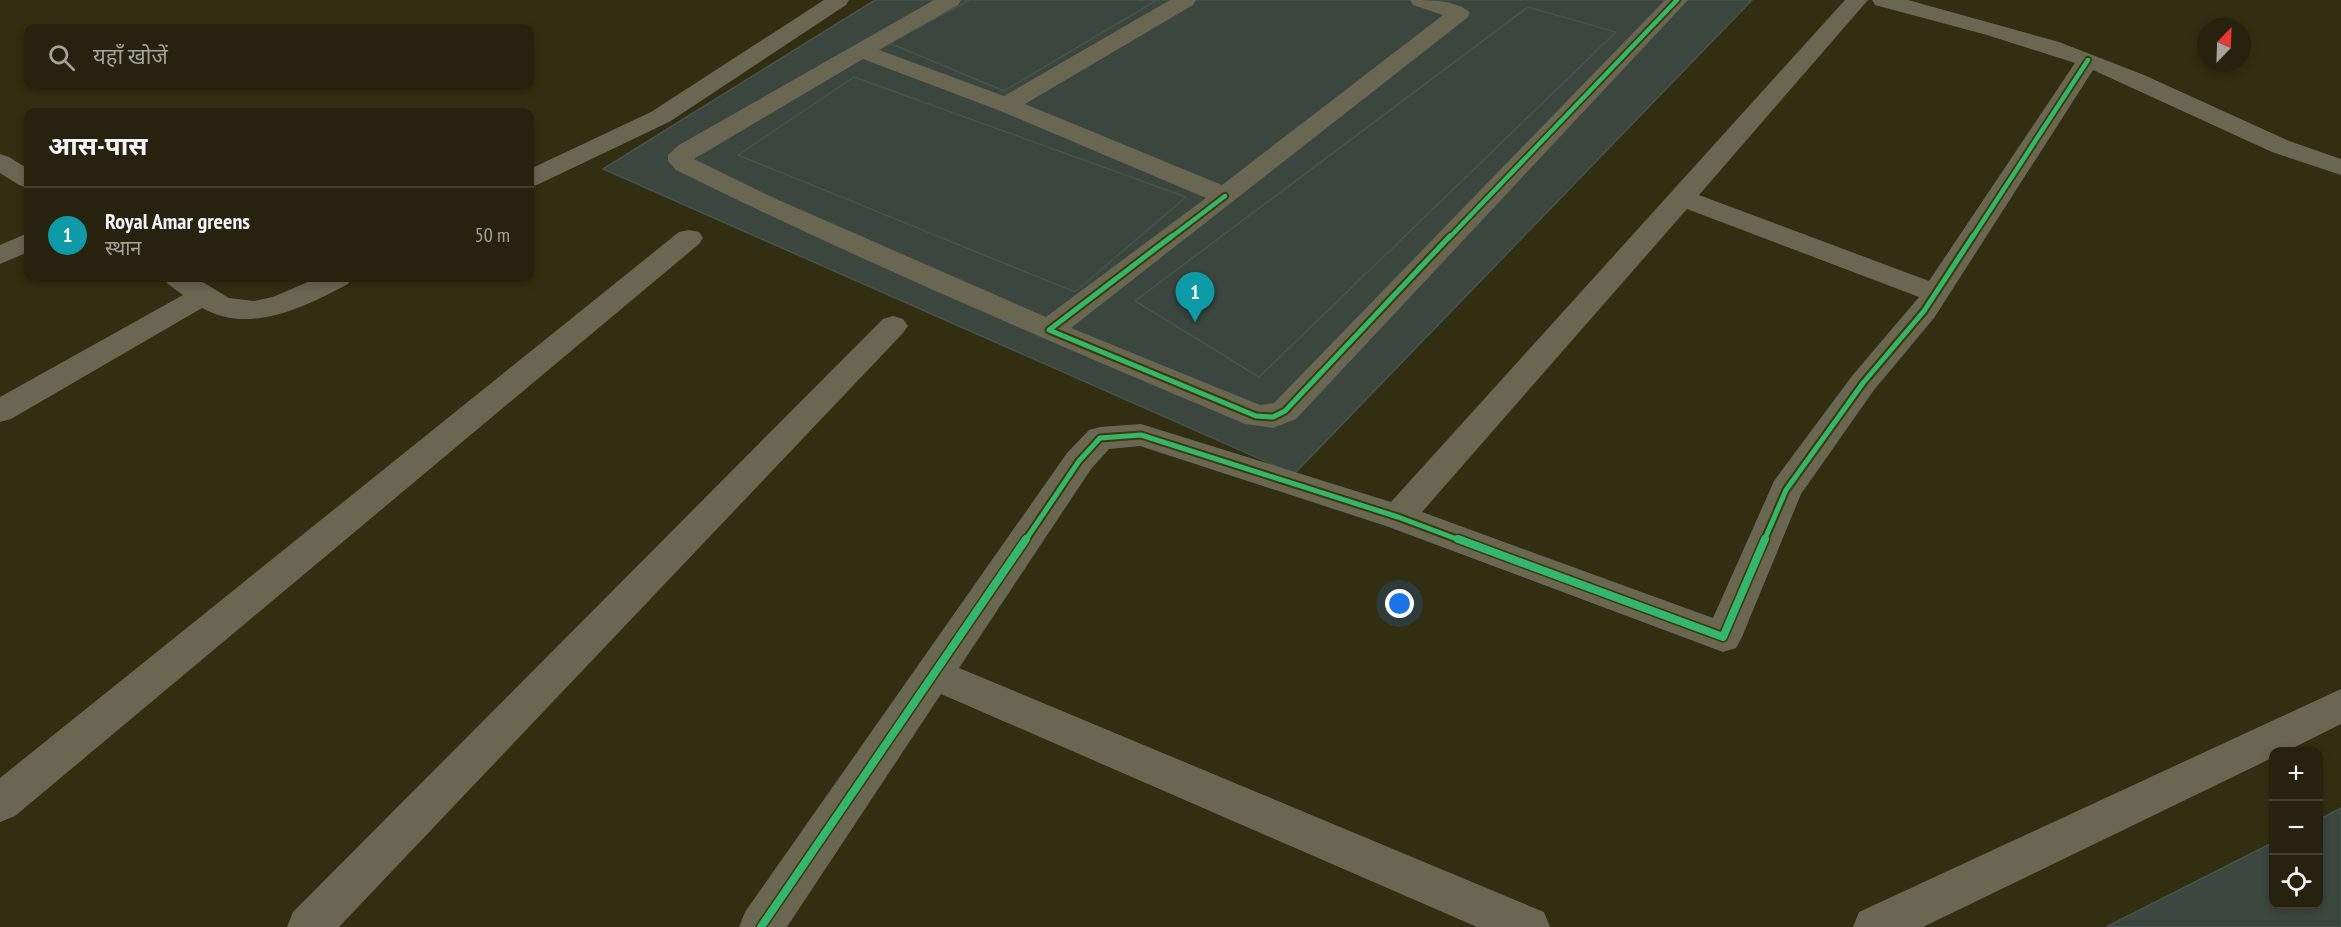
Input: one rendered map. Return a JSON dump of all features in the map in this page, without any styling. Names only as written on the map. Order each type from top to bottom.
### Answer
[{"type":"street","points":[[534,177],[660,117],[838,0]]},
{"type":"street","points":[[950,0],[688,150],[681,155],[681,161],[765,204],[1049,330],[1256,416],[1272,417],[1285,411],[1539,142],[1677,0]]},
{"type":"street","points":[[1006,105],[1185,0]]},
{"type":"street","points":[[1421,0],[1468,7]]},
{"type":"street","points":[[1398,517],[1857,0]]},
{"type":"street","points":[[1883,0],[2053,46],[2250,135],[2341,167]]},
{"type":"street","points":[[1049,330],[1468,7]]},
{"type":"street","points":[[862,51],[1006,105],[1225,196]]},
{"type":"street","points":[[760,927],[1079,461],[1100,438],[1141,435],[1398,517],[1723,637],[1786,490],[1863,383],[1924,311],[2088,60]]},
{"type":"street","points":[[0,162],[24,177]]},
{"type":"street","points":[[1682,198],[1935,293]]},
{"type":"street","points":[[0,803],[690,238]]},
{"type":"street","points":[[0,256],[24,244]]},
{"type":"street","points":[[184,282],[224,307],[256,310],[297,298],[330,282]]},
{"type":"street","points":[[0,411],[204,295]]},
{"type":"street","points":[[309,927],[892,326]]},
{"type":"street","points":[[934,674],[1528,927]]},
{"type":"street","points":[[1875,927],[2341,706]]},
{"type":"building","points":[[875,0],[1752,0],[1294,474],[603,169]]},
{"type":"building","points":[[970,0],[1157,0],[1004,91],[889,43]]},
{"type":"building","points":[[1528,7],[1616,32],[1259,377],[1135,301]]},
{"type":"building","points":[[854,77],[1186,197],[1075,292],[738,155]]},
{"type":"building","points":[[2341,808],[2341,927],[2106,927],[2269,845],[2269,909],[2323,909],[2323,817]]},
{"type":"cycle path","points":[[1225,196],[1049,330],[1256,416],[1273,417],[1285,411],[1539,142],[1677,0]]},
{"type":"cycle path","points":[[761,927],[1079,461],[1100,438],[1141,435],[1187,449],[1398,517],[1723,637],[1786,490],[1863,383],[1924,311],[2088,60]]},
{"type":"place","name":"Royal Amar greens","points":[[1195,322]]}]
